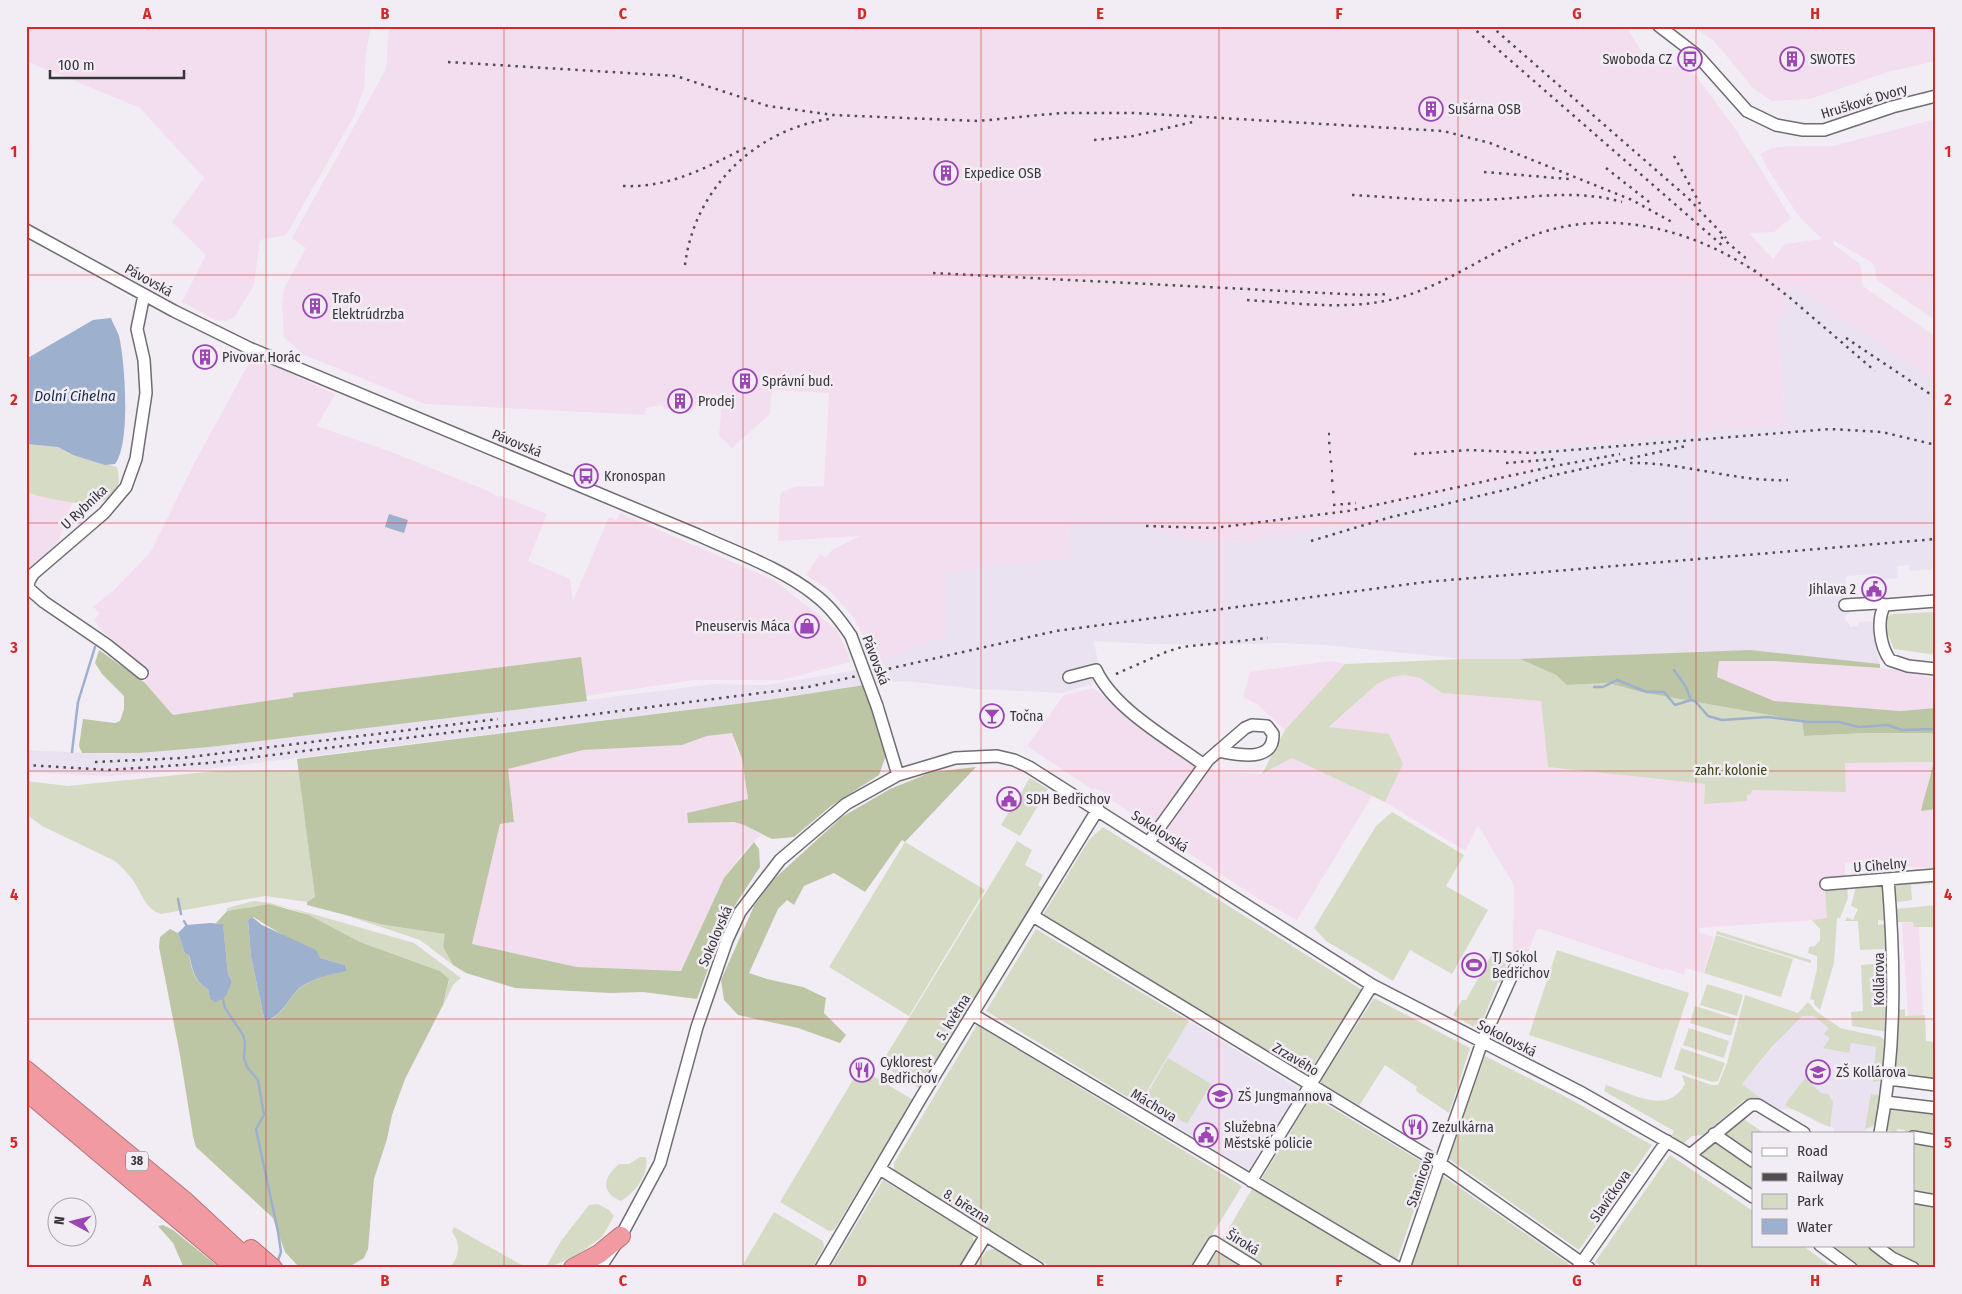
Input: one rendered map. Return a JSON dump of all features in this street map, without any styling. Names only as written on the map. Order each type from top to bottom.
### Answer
[{"type":"highway","name":"38","points":[[26,1070],[186,1202],[245,1261]]},
{"type":"highway","name":"38","points":[[26,1091],[245,1261]]},
{"type":"highway","points":[[574,1268],[599,1254],[622,1236]]},
{"type":"highway","points":[[245,1261],[273,1268]]},
{"type":"street","name":"Hruškové Dvory","points":[[1658,26],[1698,56],[1747,111],[1776,125],[1803,130],[1824,130],[1892,107],[1936,96]]},
{"type":"street","name":"Pávovská","points":[[26,230],[144,295],[249,348],[556,475],[769,568],[816,596],[840,620],[851,636],[877,706],[898,775]]},
{"type":"street","name":"U Rybníka","points":[[142,673],[107,645],[32,592],[28,588],[28,581],[56,553],[104,513],[126,487],[136,458],[146,393],[144,360],[137,329],[144,295]]},
{"type":"street","points":[[1845,605],[1878,603],[1885,605],[1936,601]]},
{"type":"street","points":[[1885,605],[1880,620],[1884,648],[1890,660],[1908,666],[1936,670]]},
{"type":"street","points":[[1068,677],[1096,670],[1106,688],[1119,702],[1204,765]]},
{"type":"street","points":[[1149,842],[1204,765],[1218,751]]},
{"type":"street","name":"Sokolovská","points":[[600,1268],[622,1236],[660,1163],[697,1027],[727,940],[740,912],[780,860],[846,804],[898,775],[954,758],[989,756],[1008,758],[1030,767],[1372,985],[1582,1093],[1667,1141],[1752,1196]]},
{"type":"street","name":"5. května","points":[[821,1268],[834,1242],[880,1170],[972,1014],[1098,809]]},
{"type":"street","name":"U Cihelny","points":[[1826,884],[1936,875]]},
{"type":"street","name":"Kollárova","points":[[1880,1132],[1889,1079],[1894,994],[1894,948],[1888,879]]},
{"type":"street","name":"Zrzavého","points":[[1033,916],[1441,1164],[1583,1266]]},
{"type":"street","name":"Stamicova","points":[[1404,1268],[1482,1042],[1520,957]]},
{"type":"street","points":[[1251,1181],[1312,1086],[1372,985]]},
{"type":"street","name":"Máchova","points":[[972,1014],[1398,1268]]},
{"type":"street","points":[[1889,1079],[1936,1085]]},
{"type":"street","points":[[1885,1102],[1936,1108]]},
{"type":"street","points":[[1690,1155],[1748,1106],[1756,1104],[1802,1132]]},
{"type":"street","points":[[1714,1134],[1752,1160]]},
{"type":"street","points":[[1914,1137],[1936,1140]]},
{"type":"street","name":"Slavíčkova","points":[[1583,1266],[1667,1141]]},
{"type":"street","name":"8. března","points":[[880,1170],[1038,1268]]},
{"type":"street","points":[[1914,1197],[1936,1201]]},
{"type":"street","points":[[966,1268],[986,1235]]},
{"type":"street","name":"Široká","points":[[1198,1268],[1214,1242],[1256,1268]]},
{"type":"street","points":[[1821,1246],[1851,1268]]},
{"type":"street","points":[[1876,1246],[1892,1258],[1913,1268]]},
{"type":"shaded area","points":[[26,26],[371,26],[366,52],[364,88],[354,116],[286,235],[260,240],[254,285],[234,318],[225,321],[215,320],[182,302],[206,255],[172,222],[204,178],[140,108],[26,61]]},
{"type":"shaded area","points":[[389,26],[1626,26],[1647,61],[1683,66],[1697,77],[1736,130],[1791,218],[1774,232],[1749,233],[1773,259],[1785,244],[1822,239],[1798,215],[1760,154],[1772,148],[1789,146],[1833,146],[1936,119],[1936,321],[1877,280],[1874,266],[1871,262],[1833,240],[1833,244],[1860,264],[1863,286],[1936,337],[1936,381],[1811,300],[1794,285],[1782,298],[1790,304],[1777,326],[1786,424],[1537,449],[1538,473],[1377,510],[1379,517],[1352,527],[1351,523],[1287,535],[1270,535],[1250,542],[1195,540],[1109,520],[1071,523],[1068,527],[1071,559],[991,566],[946,614],[946,636],[878,663],[854,618],[828,589],[806,575],[820,554],[826,558],[832,550],[860,536],[778,541],[780,496],[782,492],[795,487],[824,486],[829,393],[774,390],[771,396],[770,414],[732,448],[719,436],[722,401],[719,399],[719,395],[704,394],[704,399],[700,399],[700,403],[691,411],[665,409],[662,405],[646,408],[645,415],[425,404],[302,354],[284,337],[282,304],[284,289],[306,248],[292,238],[386,69]]},
{"type":"shaded area","points":[[1693,26],[1936,26],[1936,61],[1888,72],[1810,99],[1772,101],[1753,88],[1714,41]]},
{"type":"shaded area","points":[[1794,285],[1811,300],[1936,381],[1936,569],[1910,571],[1909,565],[1897,566],[1898,578],[1879,580],[1878,574],[1847,576],[1846,580],[1849,614],[1845,615],[1846,622],[1849,623],[1850,627],[1858,626],[1858,622],[1875,621],[1876,649],[1880,664],[1850,661],[1473,660],[1324,645],[1279,643],[1219,645],[1149,644],[1094,641],[1098,663],[1093,684],[1062,693],[976,689],[906,681],[854,686],[768,700],[208,769],[107,776],[26,772],[26,750],[110,754],[210,747],[714,684],[766,685],[851,671],[946,636],[946,573],[991,566],[1071,559],[1068,527],[1070,523],[1109,520],[1151,522],[1157,531],[1195,540],[1250,542],[1270,535],[1287,535],[1351,523],[1352,527],[1378,517],[1376,510],[1538,473],[1536,449],[1786,424],[1777,326],[1789,304],[1781,298]]},
{"type":"shaded area","points":[[253,356],[335,394],[317,426],[394,453],[488,491],[498,497],[499,495],[547,514],[528,561],[570,579],[573,601],[609,517],[616,520],[620,513],[774,580],[837,630],[849,655],[850,662],[782,680],[695,680],[586,696],[580,657],[293,693],[294,697],[173,715],[144,682],[151,672],[102,631],[94,620],[100,613],[93,607],[113,591],[150,553],[196,460]]},
{"type":"shaded area","points":[[26,486],[73,501],[58,542],[26,575]]},
{"type":"shaded area","points":[[1332,661],[1345,664],[1285,730],[1257,704],[1243,697],[1250,672]]},
{"type":"shaded area","points":[[1719,661],[1776,661],[1903,670],[1936,679],[1936,708],[1900,711],[1774,701],[1717,677]]},
{"type":"shaded area","points":[[1405,675],[1420,678],[1442,693],[1541,701],[1548,767],[1705,784],[1704,803],[1747,801],[1747,795],[1752,790],[1846,791],[1845,763],[1933,762],[1922,810],[1936,809],[1936,868],[1845,863],[1845,886],[1828,919],[1699,928],[1698,932],[1714,937],[1703,973],[1686,968],[1684,975],[1665,968],[1664,970],[1541,929],[1537,929],[1525,959],[1513,955],[1514,885],[1478,825],[1465,851],[1385,802],[1403,764],[1329,728],[1377,684],[1392,677]]},
{"type":"shaded area","points":[[1093,688],[1195,767],[1152,827],[1105,796],[1106,794],[1095,788],[1093,790],[1027,746],[1064,695]]},
{"type":"shaded area","points":[[732,732],[736,748],[742,759],[748,800],[687,813],[688,823],[734,822],[744,825],[761,835],[746,849],[724,878],[681,971],[577,967],[472,944],[500,824],[514,822],[508,769],[583,750],[682,745],[707,736]]},
{"type":"shaded area","points":[[1292,758],[1372,796],[1297,920],[1259,899],[1162,836],[1210,767],[1217,772],[1262,774]]},
{"type":"shaded area","points":[[1914,922],[1914,927],[1919,927],[1923,1015],[1908,1016],[1902,923]]},
{"type":"shaded area","name":"ZŠ Kollárova","points":[[1817,1012],[1844,1030],[1879,1036],[1884,1040],[1883,1090],[1873,1128],[1865,1129],[1865,1132],[1834,1132],[1834,1128],[1819,1124],[1797,1110],[1784,1109],[1774,1112],[1742,1084],[1795,1021],[1802,1016],[1814,1016]]},
{"type":"shaded area","name":"ZŠ Jungmannova","points":[[1189,1021],[1300,1089],[1250,1171],[1139,1104]]},
{"type":"green space","points":[[26,444],[58,447],[73,455],[117,467],[118,484],[112,495],[101,501],[86,503],[53,499],[26,492]]},
{"type":"green space","points":[[1936,612],[1936,655],[1894,649],[1887,632],[1887,617],[1892,614]]},
{"type":"green space","points":[[99,650],[144,682],[173,715],[293,697],[293,693],[581,657],[587,701],[210,747],[139,753],[82,753],[79,746],[83,719],[115,723],[120,721],[124,709],[124,696],[102,674],[95,663]]},
{"type":"green space","points":[[1750,650],[1880,664],[1880,668],[1776,661],[1719,661],[1717,677],[1774,701],[1900,711],[1936,708],[1936,809],[1921,811],[1934,760],[1935,750],[1932,733],[1867,733],[1804,736],[1802,721],[1641,692],[1608,683],[1567,685],[1556,675],[1520,659]]},
{"type":"green space","name":"zahr. kolonie","points":[[1464,659],[1520,659],[1556,675],[1568,685],[1608,683],[1641,692],[1802,721],[1804,736],[1867,733],[1932,733],[1935,747],[1933,762],[1845,763],[1846,792],[1752,790],[1751,794],[1747,795],[1747,801],[1704,804],[1705,784],[1548,767],[1541,701],[1442,693],[1420,678],[1405,675],[1392,677],[1377,684],[1329,727],[1389,734],[1403,764],[1385,802],[1292,758],[1262,774],[1285,730],[1345,664]]},
{"type":"green space","points":[[864,685],[886,755],[879,775],[831,806],[794,837],[772,839],[734,822],[688,823],[687,813],[748,799],[742,759],[732,733],[707,736],[682,745],[583,750],[508,769],[514,822],[500,824],[472,944],[577,967],[681,971],[724,878],[754,842],[759,849],[760,867],[737,902],[721,934],[697,999],[643,992],[611,993],[515,988],[466,973],[453,965],[443,947],[445,934],[384,925],[307,905],[307,902],[315,897],[297,759],[768,700]]},
{"type":"green space","points":[[976,767],[905,842],[902,840],[865,892],[834,873],[804,886],[794,905],[787,900],[778,909],[749,973],[803,987],[826,998],[824,1013],[846,1035],[840,1043],[798,1028],[738,1015],[724,1000],[721,980],[754,906],[774,879],[842,817],[890,789],[932,772]]},
{"type":"green space","points":[[299,770],[315,897],[307,902],[265,896],[161,914],[149,907],[131,877],[115,861],[42,826],[26,814],[26,781],[68,786],[217,771]]},
{"type":"green space","points":[[1030,778],[1048,789],[1020,836],[1001,825]]},
{"type":"green space","points":[[1392,812],[1464,855],[1446,886],[1488,910],[1452,974],[1410,950],[1393,981],[1326,941],[1314,928],[1376,826]]},
{"type":"green space","points":[[1103,827],[1362,990],[1307,1075],[1043,915],[1089,840]]},
{"type":"green space","points":[[1017,841],[1032,850],[1025,865],[1043,875],[1038,885],[1043,888],[920,1089],[881,1064]]},
{"type":"green space","points":[[905,842],[985,890],[909,1016],[829,967]]},
{"type":"green space","points":[[1936,879],[1936,883],[1911,885],[1912,900],[1898,902],[1894,900],[1893,887],[1897,883]]},
{"type":"green space","points":[[1884,885],[1887,921],[1878,920],[1878,925],[1887,923],[1888,1032],[1852,1026],[1851,1012],[1863,1011],[1861,965],[1886,963],[1885,949],[1860,950],[1858,921],[1845,921],[1847,917],[1853,920],[1858,909],[1851,906],[1856,886]]},
{"type":"green space","points":[[1847,886],[1848,898],[1840,918],[1837,918],[1834,963],[1820,1010],[1814,1004],[1814,1000],[1810,999],[1817,969],[1817,956],[1808,953],[1809,947],[1815,946],[1820,940],[1820,929],[1812,920],[1827,918],[1825,888]]},
{"type":"green space","points":[[254,901],[270,903],[309,913],[414,943],[461,978],[453,985],[443,1006],[449,980],[440,971],[360,942],[309,915],[288,908],[269,904],[227,911],[227,908]]},
{"type":"green space","points":[[269,904],[309,915],[360,942],[440,971],[449,979],[443,1005],[405,1079],[392,1115],[387,1139],[374,1179],[368,1249],[364,1258],[347,1268],[298,1266],[285,1252],[273,1218],[196,1147],[159,947],[160,937],[170,929],[178,933],[185,954],[189,955],[194,975],[208,989],[210,999],[215,1003],[222,997],[232,981],[228,974],[223,925],[216,923],[227,911]],"holes":[[[253,917],[320,958],[345,965],[347,971],[325,976],[304,985],[293,995],[278,1014],[265,1022],[251,957],[248,920]]]},
{"type":"green space","points":[[1936,905],[1936,927],[1914,927],[1913,922],[1898,922],[1893,913],[1896,909]]},
{"type":"green space","points":[[345,915],[384,925],[446,934],[443,947],[453,965],[420,940]]},
{"type":"green space","points":[[1036,929],[1189,1021],[1139,1104],[986,1011]]},
{"type":"green space","points":[[1717,931],[1811,960],[1811,963],[1716,934]]},
{"type":"green space","points":[[1716,935],[1793,959],[1781,997],[1704,973]]},
{"type":"green space","points":[[1494,950],[1502,954],[1506,963],[1505,984],[1498,982],[1484,1017],[1486,1018],[1474,1027],[1453,1015],[1462,1000],[1466,1000]]},
{"type":"green space","points":[[1557,950],[1689,993],[1661,1078],[1529,1035]]},
{"type":"green space","points":[[1707,984],[1743,995],[1737,1016],[1700,1005]]},
{"type":"green space","points":[[1745,995],[1798,1013],[1808,1002],[1817,1012],[1840,1028],[1881,1037],[1886,1042],[1882,1080],[1873,1082],[1876,1047],[1851,1043],[1849,1053],[1823,1048],[1830,1038],[1824,1034],[1829,1028],[1814,1016],[1802,1016],[1771,1048],[1742,1084],[1760,1098],[1758,1100],[1751,1098],[1744,1100],[1703,1135],[1692,1136],[1682,1145],[1670,1138],[1674,1131],[1604,1091],[1606,1085],[1638,1097],[1660,1101],[1678,1094],[1685,1084],[1682,1075],[1712,1085],[1718,1085],[1727,1063]]},
{"type":"green space","points":[[1374,998],[1470,1048],[1449,1113],[1416,1091],[1417,1087],[1385,1065],[1359,1106],[1320,1082]]},
{"type":"green space","points":[[1695,1006],[1736,1019],[1731,1036],[1690,1023]]},
{"type":"green space","points":[[1905,1009],[1905,1016],[1925,1015],[1926,1041],[1936,1042],[1936,1081],[1899,1075],[1894,1071],[1898,1010]]},
{"type":"green space","points":[[977,1025],[1242,1186],[1192,1268],[1053,1268],[894,1171],[894,1163]]},
{"type":"green space","points":[[1689,1028],[1729,1041],[1724,1058],[1683,1045]]},
{"type":"green space","points":[[1681,1048],[1725,1063],[1718,1081],[1712,1082],[1674,1069]]},
{"type":"green space","points":[[1485,1056],[1566,1097],[1652,1145],[1579,1250],[1449,1159]]},
{"type":"green space","points":[[1168,1058],[1211,1084],[1187,1124],[1145,1098]]},
{"type":"green space","points":[[860,1068],[913,1100],[834,1230],[829,1231],[780,1202]]},
{"type":"green space","points":[[1805,1078],[1821,1093],[1828,1094],[1833,1102],[1830,1127],[1786,1106],[1786,1103]]},
{"type":"green space","points":[[1871,1094],[1878,1095],[1881,1099],[1877,1124],[1865,1129]]},
{"type":"green space","points":[[1312,1096],[1429,1166],[1397,1260],[1262,1178]]},
{"type":"green space","points":[[1892,1107],[1936,1111],[1936,1138],[1914,1134],[1914,1132],[1905,1132],[1905,1130],[1897,1129],[1896,1132],[1893,1132],[1887,1130],[1885,1127],[1889,1109]]},
{"type":"green space","points":[[1752,1109],[1745,1120],[1763,1132],[1752,1132],[1752,1159],[1725,1137],[1725,1134]]},
{"type":"green space","points":[[1914,1139],[1936,1142],[1936,1200],[1914,1195]]},
{"type":"green space","points":[[1713,1142],[1752,1163],[1752,1193],[1703,1158],[1703,1152]]},
{"type":"green space","points":[[1670,1155],[1752,1210],[1752,1246],[1803,1246],[1833,1268],[1604,1268],[1595,1262]]},
{"type":"green space","points":[[640,1157],[646,1157],[643,1177],[636,1188],[621,1201],[614,1197],[607,1189],[607,1179],[619,1164],[629,1164]]},
{"type":"green space","points":[[1443,1176],[1569,1264],[1567,1268],[1411,1268]]},
{"type":"green space","points":[[883,1180],[972,1235],[975,1245],[961,1268],[830,1268]]},
{"type":"green space","points":[[1253,1187],[1385,1268],[1262,1268],[1220,1243]]},
{"type":"green space","points":[[1914,1199],[1936,1204],[1936,1268],[1909,1263],[1883,1246],[1914,1246]]},
{"type":"green space","points":[[598,1204],[609,1210],[614,1216],[602,1237],[577,1255],[551,1267],[547,1265],[561,1241],[589,1205]]},
{"type":"green space","points":[[774,1212],[823,1241],[824,1247],[812,1268],[741,1268]]},
{"type":"green space","points":[[163,1225],[173,1230],[220,1268],[184,1268],[173,1243],[158,1226]]},
{"type":"green space","points":[[454,1227],[527,1268],[449,1268],[453,1264],[458,1250],[457,1241],[452,1232]]},
{"type":"green space","points":[[1827,1246],[1869,1246],[1902,1268],[1858,1268]]},
{"type":"green space","points":[[998,1250],[1027,1268],[976,1268],[986,1251]]},
{"type":"green space","points":[[1218,1251],[1247,1268],[1205,1268]]},
{"type":"water","name":"Dolní Cihelna","points":[[111,318],[119,336],[125,382],[123,439],[120,454],[115,464],[105,465],[73,455],[58,447],[26,444],[26,359],[93,320]]},
{"type":"water","points":[[389,514],[408,520],[404,533],[385,527]]},
{"type":"water","points":[[252,917],[262,925],[316,950],[320,958],[345,965],[347,971],[311,981],[304,985],[293,995],[278,1014],[265,1022],[251,957],[248,920]]},
{"type":"water","points":[[223,924],[228,974],[232,981],[226,996],[215,1003],[210,999],[208,989],[197,979],[189,955],[185,954],[178,933],[186,925]]},
{"type":"waterway","points":[[72,752],[78,702],[95,647]]},
{"type":"waterway","points":[[1674,670],[1686,687],[1691,700]]},
{"type":"waterway","points":[[1594,687],[1603,687],[1617,680],[1647,692],[1664,692],[1675,705],[1691,700],[1695,701],[1708,716],[1722,720],[1768,717],[1809,722],[1839,722],[1859,727],[1887,725],[1902,730],[1936,729]]},
{"type":"waterway","points":[[178,899],[181,914]]},
{"type":"waterway","points":[[184,921],[188,928]]},
{"type":"waterway","points":[[222,996],[225,1008],[243,1035],[245,1042],[244,1058],[247,1067],[258,1080],[264,1115],[256,1129],[278,1232],[281,1252],[277,1263]]},
{"type":"railway","points":[[1471,26],[1724,247]]},
{"type":"railway","points":[[1491,26],[1688,198],[1726,238]]},
{"type":"railway","points":[[448,62],[676,76],[768,106],[833,115],[978,121],[1061,113],[1135,113],[1443,131],[1490,143],[1632,200],[1672,222]]},
{"type":"railway","points":[[685,265],[691,238],[701,212],[715,189],[732,168],[753,150],[776,136],[802,125],[829,119]]},
{"type":"railway","points":[[1094,140],[1133,136],[1197,121]]},
{"type":"railway","points":[[623,186],[657,184],[673,180],[688,175],[749,146]]},
{"type":"railway","points":[[1674,156],[1700,204]]},
{"type":"railway","points":[[1606,168],[1653,205]]},
{"type":"railway","points":[[1484,172],[1569,179]]},
{"type":"railway","points":[[1352,195],[1431,200],[1568,195],[1604,198],[1622,202]]},
{"type":"railway","points":[[1247,300],[1342,305],[1379,302],[1398,298],[1429,287],[1500,250],[1546,231],[1577,225],[1609,223],[1672,232],[1702,243],[1731,257],[1759,274]]},
{"type":"railway","points":[[1721,237],[1748,260]]},
{"type":"railway","points":[[1754,270],[1789,297],[1875,371]]},
{"type":"railway","points":[[933,273],[1363,295],[1390,294]]},
{"type":"railway","points":[[1846,338],[1936,398]]},
{"type":"railway","points":[[1414,454],[1470,450],[1534,453],[1830,429],[1882,432],[1936,445]]},
{"type":"railway","points":[[1311,541],[1391,517],[1517,487],[1550,476],[1686,446]]},
{"type":"railway","points":[[1146,526],[1214,528],[1348,511],[1555,466],[1620,454]]},
{"type":"railway","points":[[1506,463],[1556,459]]},
{"type":"railway","points":[[1630,463],[1670,466],[1748,478],[1788,480]]},
{"type":"railway","points":[[1333,505],[1356,503]]},
{"type":"railway","points":[[26,765],[109,770],[209,763],[808,687],[1056,631],[1425,582],[1936,539]]},
{"type":"railway","points":[[1116,674],[1182,647],[1268,638]]},
{"type":"railway","points":[[95,762],[182,758],[498,719]]},
{"type":"place","name":"Swoboda CZ","points":[[1690,59]]},
{"type":"place","name":"SWOTES","points":[[1792,59]]},
{"type":"place","name":"Sušárna OSB","points":[[1431,109]]},
{"type":"place","name":"Expedice OSB","points":[[946,173]]},
{"type":"place","name":"Trafo Elektrúdrzba","points":[[315,306]]},
{"type":"place","name":"Pivovar Horác","points":[[205,357]]},
{"type":"place","name":"Správní bud.","points":[[745,381]]},
{"type":"place","name":"Prodej","points":[[680,401]]},
{"type":"place","name":"Kronospan","points":[[586,476]]},
{"type":"place","name":"Jihlava 2","points":[[1874,589]]},
{"type":"place","name":"Pneuservis Máca","points":[[807,626]]},
{"type":"place","name":"Točna","points":[[992,716]]},
{"type":"place","name":"SDH Bedřichov","points":[[1009,799]]},
{"type":"place","name":"TJ Sokol Bedřichov","points":[[1474,965]]},
{"type":"place","name":"Cyklorest Bedřichov","points":[[862,1070]]},
{"type":"place","name":"ZŠ Kollárova","points":[[1818,1072]]},
{"type":"place","name":"ZŠ Jungmannova","points":[[1220,1096]]},
{"type":"place","name":"Zezulkárna","points":[[1415,1127]]},
{"type":"place","name":"Služebna Městské policie","points":[[1206,1135]]}]
